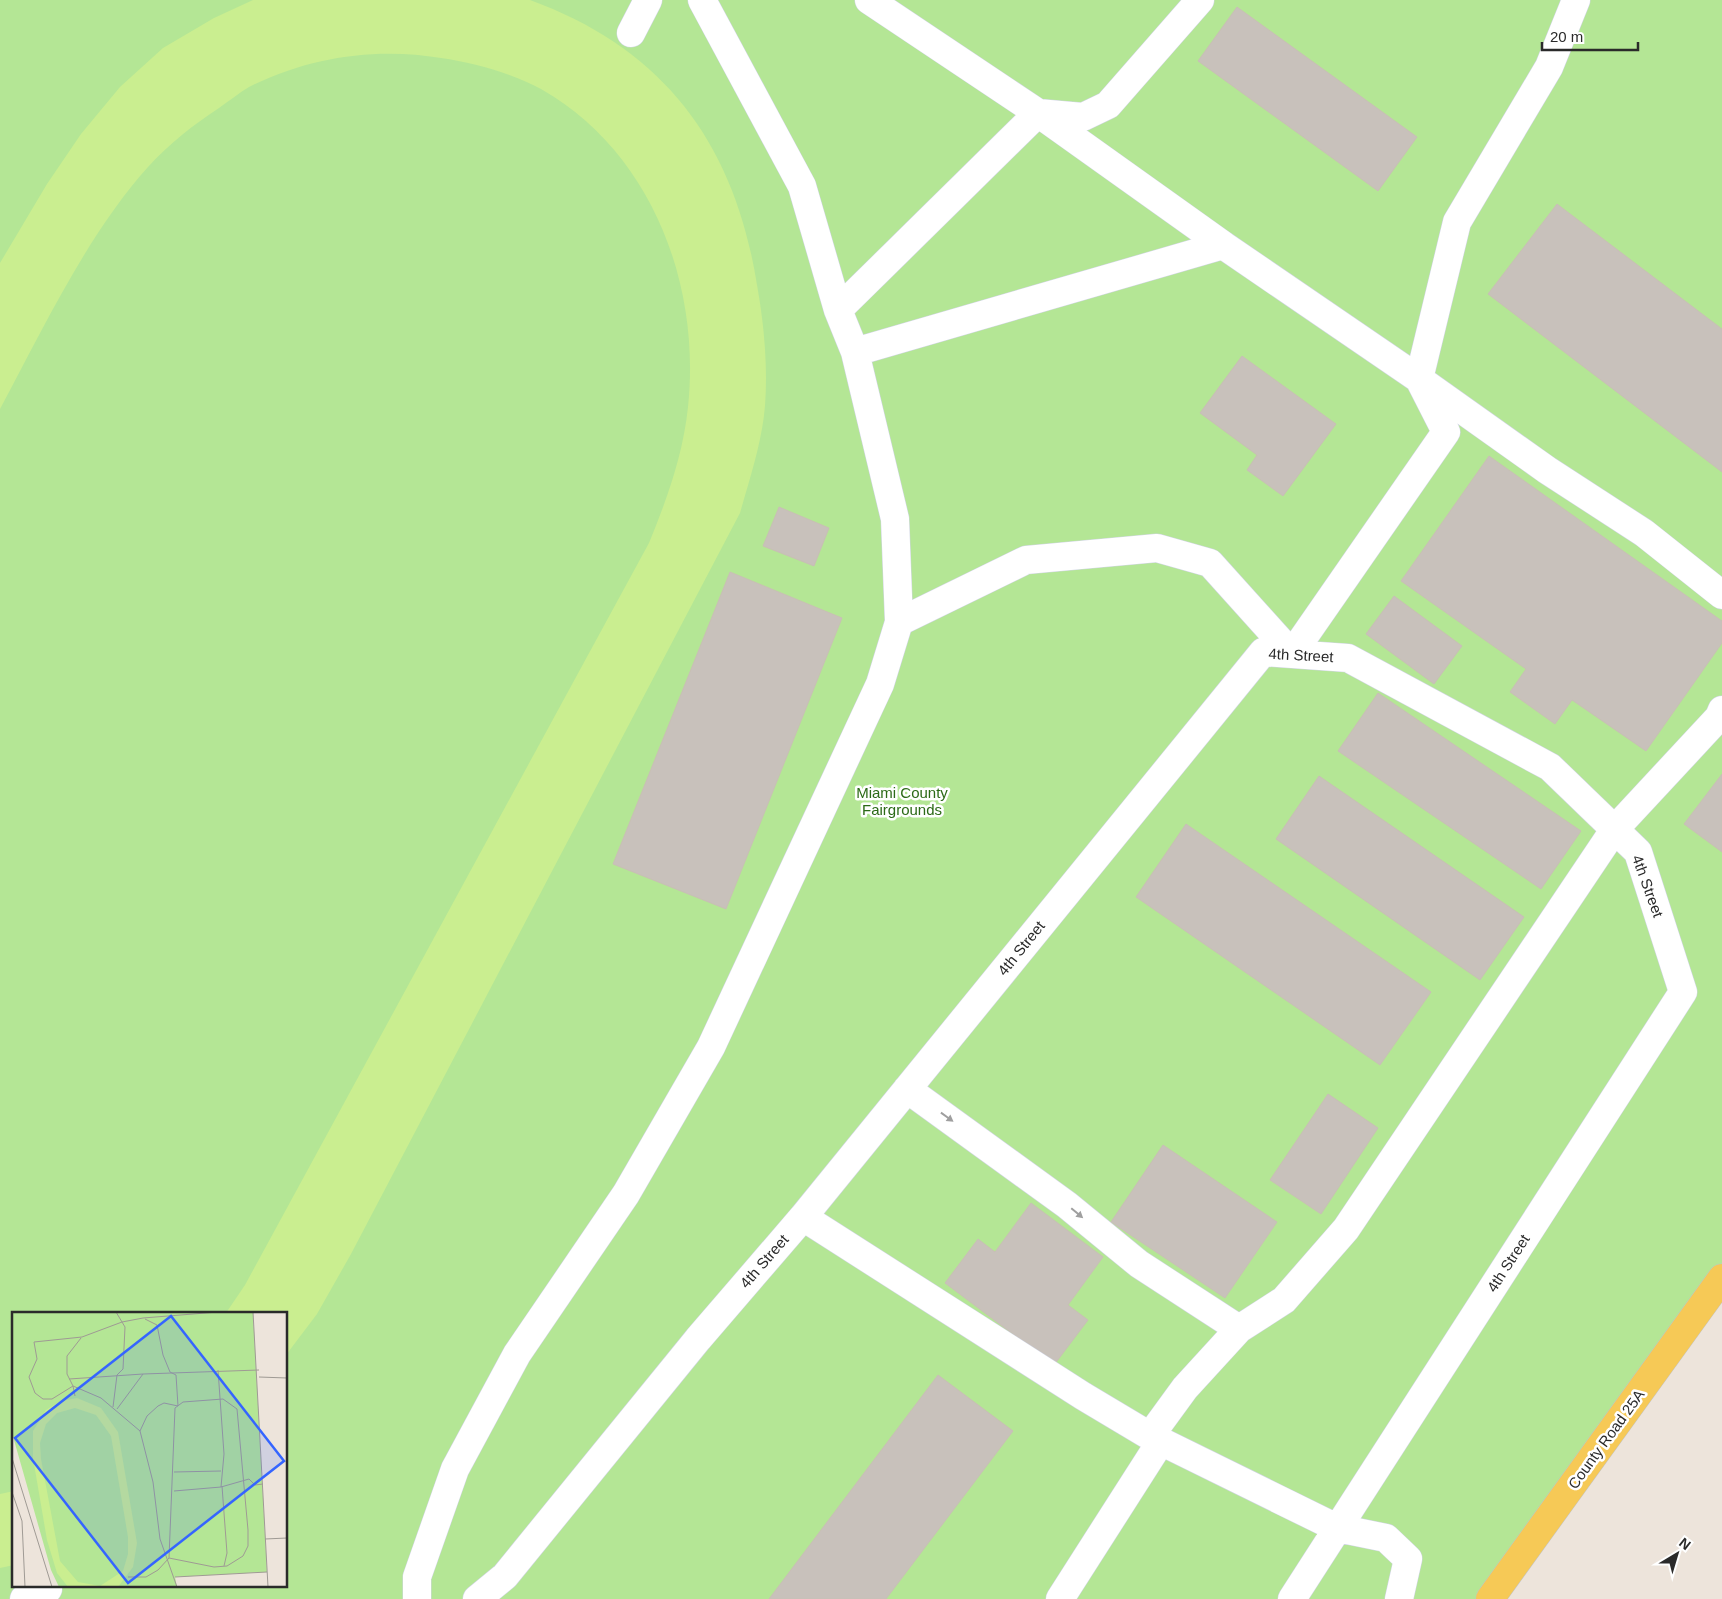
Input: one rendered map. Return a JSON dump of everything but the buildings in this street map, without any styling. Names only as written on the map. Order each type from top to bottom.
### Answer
[{"type":"main road","name":"County Road 25A","points":[[1490,1599],[1722,1278]]},
{"type":"lane","points":[[631,33],[648,0]]},
{"type":"lane","points":[[417,1599],[417,1577],[455,1469],[517,1354],[626,1194],[711,1047],[880,684],[900,622],[895,519],[855,352],[838,310],[802,186],[702,0]]},
{"type":"lane","points":[[869,0],[1038,113],[1223,245],[1419,378],[1547,470],[1644,534],[1722,595]]},
{"type":"lane","points":[[838,310],[1038,113],[1083,117],[1108,105],[1200,0]]},
{"type":"lane","points":[[900,622],[1026,560],[1157,548],[1210,563],[1292,654],[1446,432],[1419,378],[1456,222],[1549,67],[1576,0]]},
{"type":"lane","points":[[855,352],[1223,245]]},
{"type":"lane","name":"4th Street","points":[[477,1599],[505,1576],[698,1339],[802,1217],[1263,652],[1348,658],[1550,767],[1638,852],[1683,992],[1292,1599]]},
{"type":"lane","points":[[1060,1599],[1185,1388],[1239,1329],[1284,1300],[1346,1229],[1614,830],[1719,717],[1722,710]]},
{"type":"lane","points":[[907,1089],[1067,1205],[1139,1264],[1239,1329]]},
{"type":"lane","points":[[802,1217],[1083,1396],[1155,1439],[1337,1528],[1386,1538],[1408,1559],[1399,1599]]},
{"type":"green space","name":"Miami County Fairgrounds","points":[[0,0],[1722,0],[1722,1278],[1490,1599],[0,1599]]},
{"type":"green space","points":[[253,0],[530,0],[578,21],[619,46],[655,75],[686,108],[711,146],[731,188],[746,235],[757,285],[766,360],[765,406],[761,433],[740,513],[351,1254],[317,1314],[288,1352],[288,1312],[227,1312],[245,1285],[649,543],[668,493],[686,425],[690,361],[686,315],[676,269],[661,226],[640,185],[613,148],[580,116],[541,89],[492,69],[454,60],[417,55],[368,54],[343,57],[295,68],[249,87],[191,128],[164,150],[126,194],[86,252],[0,409],[0,263],[47,184],[81,134],[120,87],[163,48],[214,18]]},
{"type":"green space","points":[[12,1491],[12,1565],[0,1568],[0,1494]]}]
